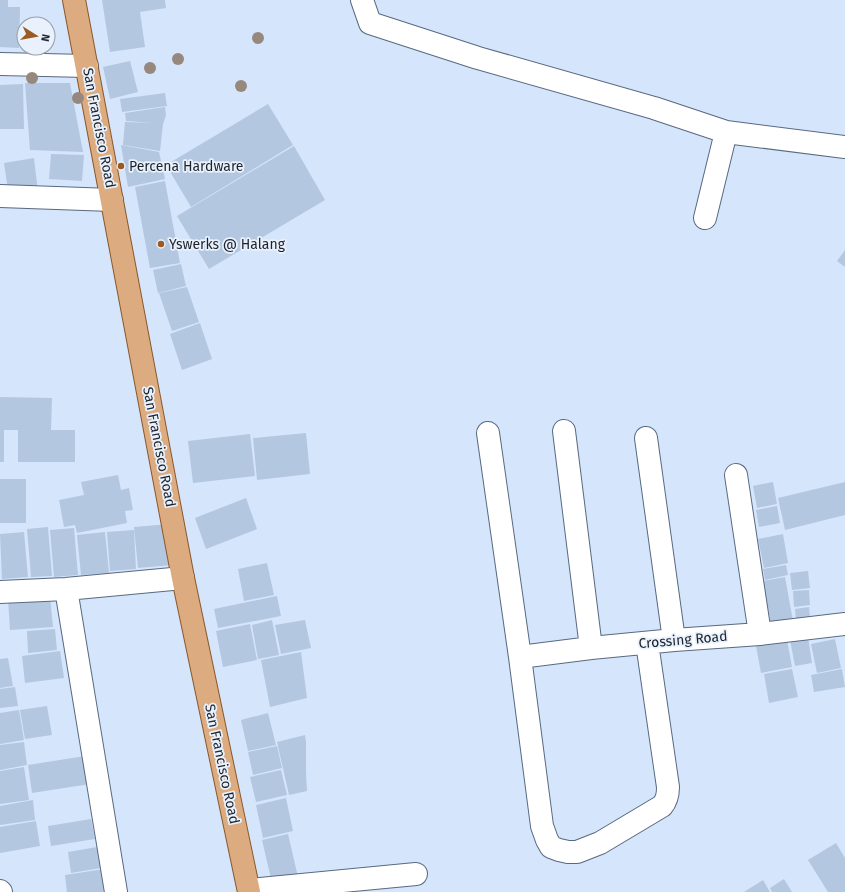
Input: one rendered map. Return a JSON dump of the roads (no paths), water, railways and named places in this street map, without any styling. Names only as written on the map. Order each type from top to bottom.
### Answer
[{"type":"main road","name":"San Francisco Road","points":[[74,0],[183,578],[246,891]]},
{"type":"street","points":[[362,0],[370,23],[478,58],[654,108],[726,132],[845,147]]},
{"type":"street","points":[[0,64],[87,66]]},
{"type":"street","points":[[705,218],[726,132]]},
{"type":"street","points":[[0,196],[112,200]]},
{"type":"street","points":[[564,431],[591,648]]},
{"type":"street","points":[[488,433],[520,657],[542,826],[551,847],[568,852],[578,852],[600,843],[662,806],[667,798],[668,787],[647,643]]},
{"type":"street","points":[[646,438],[674,640]]},
{"type":"street","points":[[736,475],[760,634]]},
{"type":"street","points":[[0,592],[66,589],[183,578]]},
{"type":"street","points":[[66,589],[116,892]]},
{"type":"street","name":"Crossing Road","points":[[520,657],[591,648],[760,634],[845,624]]},
{"type":"street","points":[[246,891],[359,886],[416,874]]},
{"type":"place","name":"Percena Hardware","points":[[121,166]]},
{"type":"place","name":"Yswerks @ Halang","points":[[161,244]]}]
